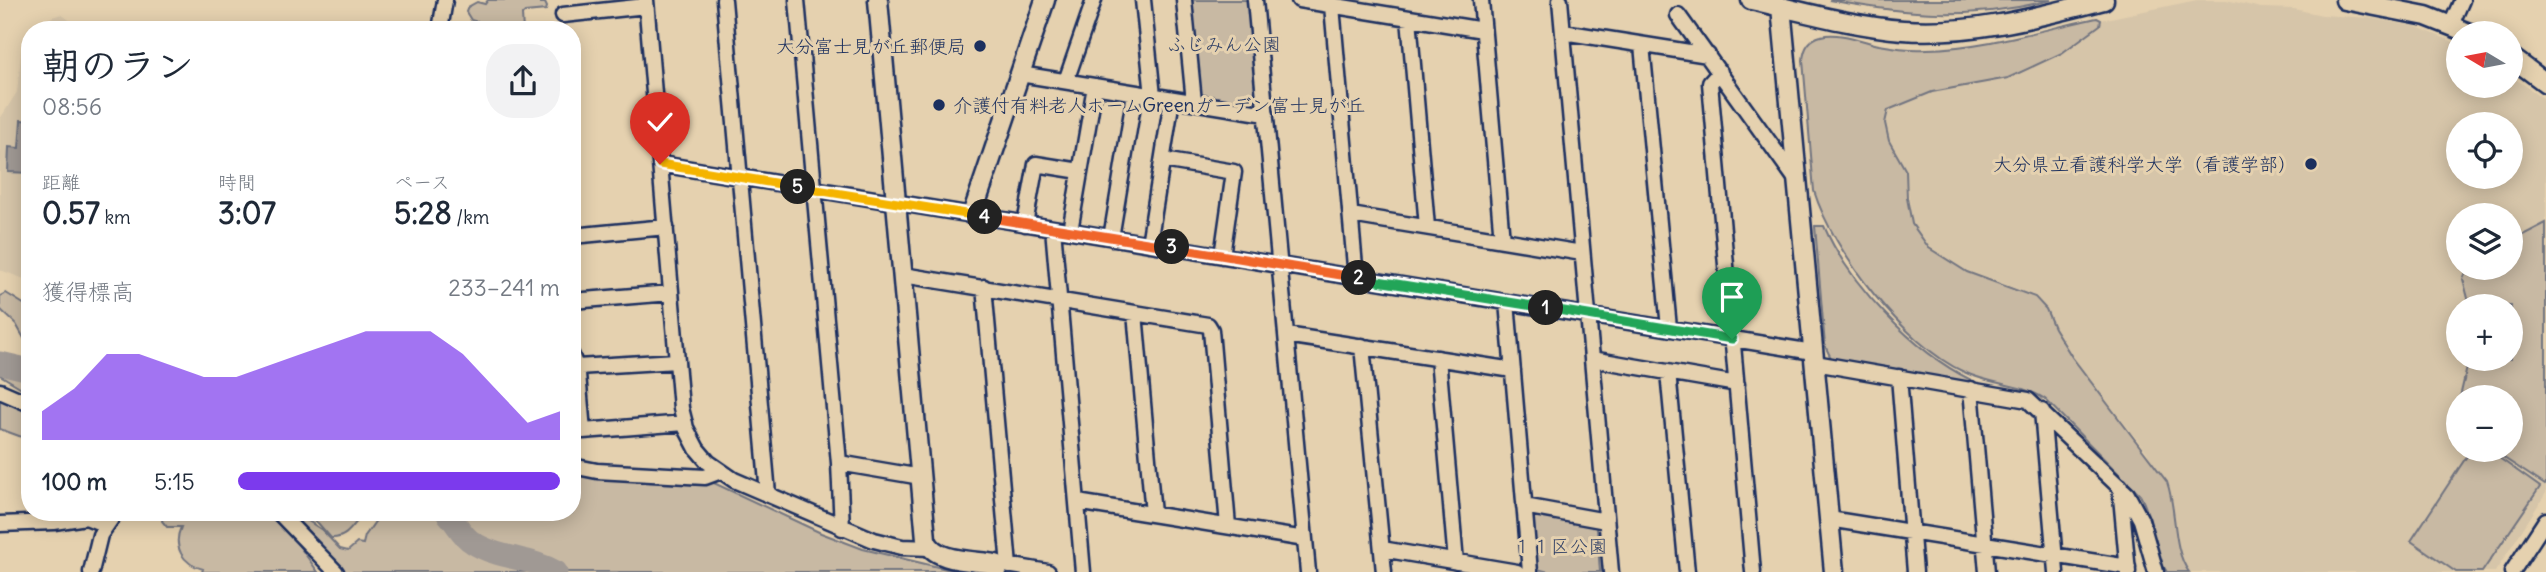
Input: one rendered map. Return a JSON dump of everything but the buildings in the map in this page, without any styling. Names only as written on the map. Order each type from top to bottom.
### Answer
[{"type":"street","points":[[442,21],[445,0]]},
{"type":"street","points":[[724,0],[768,495]]},
{"type":"street","points":[[797,0],[839,463],[842,528]]},
{"type":"street","points":[[878,0],[926,539],[930,548]]},
{"type":"street","points":[[972,215],[1045,0]]},
{"type":"street","points":[[1066,81],[1094,0]]},
{"type":"street","points":[[1143,0],[1153,96]]},
{"type":"street","points":[[1184,0],[1194,102]]},
{"type":"street","points":[[1255,0],[1308,572]]},
{"type":"street","points":[[1299,0],[1483,30]]},
{"type":"street","points":[[1480,0],[1502,240]]},
{"type":"street","points":[[1560,0],[1611,572]]},
{"type":"street","points":[[1751,0],[1894,29],[1935,31],[2018,22],[2104,0]]},
{"type":"street","points":[[2345,0],[2409,12],[2446,23]]},
{"type":"street","points":[[2453,21],[2462,0]]},
{"type":"street","points":[[563,15],[603,5],[646,3],[677,360],[685,423],[697,449],[721,471],[768,495],[883,543],[930,548],[942,555],[1001,567],[1048,572]]},
{"type":"street","points":[[1332,6],[1356,278]]},
{"type":"street","points":[[1781,7],[1834,572]]},
{"type":"street","points":[[1678,15],[1798,182]]},
{"type":"street","points":[[1409,18],[1427,227]]},
{"type":"street","points":[[1563,32],[1708,55]]},
{"type":"street","points":[[1642,45],[1668,328]]},
{"type":"street","points":[[2524,67],[2546,83]]},
{"type":"street","points":[[1720,72],[1710,83],[1753,572]]},
{"type":"street","points":[[1020,74],[1266,114]]},
{"type":"street","points":[[1070,231],[1095,86]]},
{"type":"street","points":[[1111,238],[1135,93]]},
{"type":"street","points":[[1149,244],[1172,99]]},
{"type":"street","points":[[1163,160],[1234,172],[1222,256]]},
{"type":"street","points":[[660,164],[1668,328],[1732,339],[1899,377],[2024,398],[2042,411],[2120,486],[2137,512],[2155,572]]},
{"type":"street","points":[[1025,224],[1036,164],[1080,171]]},
{"type":"street","points":[[1351,215],[1582,253]]},
{"type":"street","points":[[581,235],[666,227]]},
{"type":"street","points":[[1053,228],[1083,572]]},
{"type":"street","points":[[903,275],[1205,324],[1210,327],[1228,526]]},
{"type":"street","points":[[984,288],[1001,567]]},
{"type":"street","points":[[581,300],[671,293]]},
{"type":"street","points":[[1507,302],[1530,572]]},
{"type":"street","points":[[1135,313],[1153,514]]},
{"type":"street","points":[[1286,335],[1513,370]]},
{"type":"street","points":[[1362,346],[1384,572]]},
{"type":"street","points":[[1438,358],[1456,562]]},
{"type":"street","points":[[1592,359],[1737,384]]},
{"type":"street","points":[[581,361],[677,360]]},
{"type":"street","points":[[1668,372],[1687,572]]},
{"type":"street","points":[[1899,377],[1915,572]]},
{"type":"street","points":[[1971,389],[1987,572]]},
{"type":"street","points":[[0,391],[21,400]]},
{"type":"street","points":[[2042,411],[2056,572]]},
{"type":"street","points":[[581,420],[583,431],[685,423]]},
{"type":"street","points":[[839,463],[921,477]]},
{"type":"street","points":[[581,468],[705,477],[721,471]]},
{"type":"street","points":[[1829,519],[2128,569],[2120,486]]},
{"type":"street","points":[[1077,502],[1305,539]]},
{"type":"street","points":[[1524,506],[1606,521]]},
{"type":"street","points":[[2512,572],[2546,520]]},
{"type":"street","points":[[0,524],[60,521]]},
{"type":"street","points":[[96,521],[106,525]]},
{"type":"street","points":[[91,572],[97,546],[109,521]]},
{"type":"street","points":[[287,521],[336,572]]},
{"type":"street","points":[[1382,549],[1517,572]]},
{"type":"shaded area","points":[[2197,0],[2226,0],[2261,8],[2370,18],[2414,26],[2446,39],[2446,98],[2524,98],[2524,85],[2546,100],[2546,493],[2495,572],[2189,572],[2181,562],[2177,531],[2147,452],[2072,357],[2036,296],[1966,270],[1930,247],[1912,224],[1906,171],[1889,141],[1885,123],[1888,110],[1932,92],[2009,78],[2062,53],[2100,25],[2101,20]]},
{"type":"shaded area","points":[[61,14],[71,21],[47,21]]},
{"type":"shaded area","points":[[21,58],[21,278],[0,270],[0,119],[17,92]]},
{"type":"shaded area","points":[[21,120],[21,173],[8,172],[9,147],[19,148]]},
{"type":"green space","points":[[488,0],[540,0],[540,3],[545,3],[547,7],[546,10],[525,12],[522,21],[471,20],[466,12],[468,7],[477,2],[485,4]]},
{"type":"green space","name":"ふじみん公園","points":[[1189,0],[1251,0],[1258,106],[1205,99],[1199,92]]},
{"type":"green space","points":[[1829,0],[2051,0],[1994,11],[1940,13],[1886,9]]},
{"type":"green space","points":[[2097,18],[2101,20],[2100,25],[2062,53],[2008,78],[1932,92],[1888,110],[1885,123],[1889,141],[1906,171],[1912,224],[1929,248],[1967,272],[2035,297],[2046,309],[2072,357],[2167,482],[2177,541],[2189,572],[2167,572],[2158,554],[2145,504],[2140,495],[2045,399],[2026,390],[1964,372],[1941,359],[1896,319],[1854,268],[1823,215],[1814,191],[1803,60],[1806,48],[1813,39],[1835,35],[1897,48],[1948,48],[1991,42]]},
{"type":"green space","points":[[2546,223],[2545,485],[2510,462],[2523,462],[2523,385],[2463,385],[2466,371],[2523,371],[2523,294],[2467,294],[2463,280],[2523,280],[2523,235]]},
{"type":"green space","points":[[1815,226],[1824,226],[1849,271],[1885,314],[1928,352],[1971,380],[1970,383],[1831,358],[1825,346]]},
{"type":"green space","points":[[6,293],[21,302],[21,333],[16,324],[0,309],[0,296]]},
{"type":"green space","points":[[0,359],[21,365],[21,388],[0,375]]},
{"type":"green space","points":[[0,397],[21,407],[21,437],[0,429]]},
{"type":"green space","points":[[2463,462],[2505,462],[2540,487],[2482,572],[2456,572],[2411,541]]},
{"type":"green space","points":[[581,471],[670,482],[714,483],[821,533],[863,549],[959,572],[330,572],[289,521],[308,521],[322,530],[340,549],[348,551],[357,543],[363,544],[375,521],[581,521]]},
{"type":"green space","name":"１１区公園","points":[[1532,514],[1594,525],[1597,529],[1600,572],[1549,572],[1537,569],[1534,565]]},
{"type":"green space","points":[[162,521],[286,521],[297,543],[318,572],[202,572],[203,569],[190,563],[181,554],[178,541],[181,527],[167,527]]},
{"type":"green space","points":[[314,521],[357,521],[350,530],[337,538],[331,538]]},
{"type":"waterway","points":[[0,363],[21,368]]},
{"type":"waterway","points":[[453,521],[465,536],[482,548],[536,563],[556,572]]},
{"type":"place","name":"大分富士見が丘郵便局","points":[[980,46]]},
{"type":"place","name":"介護付有料老人ホームGreenガーデン富士見が丘","points":[[939,105]]},
{"type":"place","name":"大分県立看護科学大学（看護学部）","points":[[2311,164]]},
{"type":"route","points":[[660,164],[1732,339]]}]
